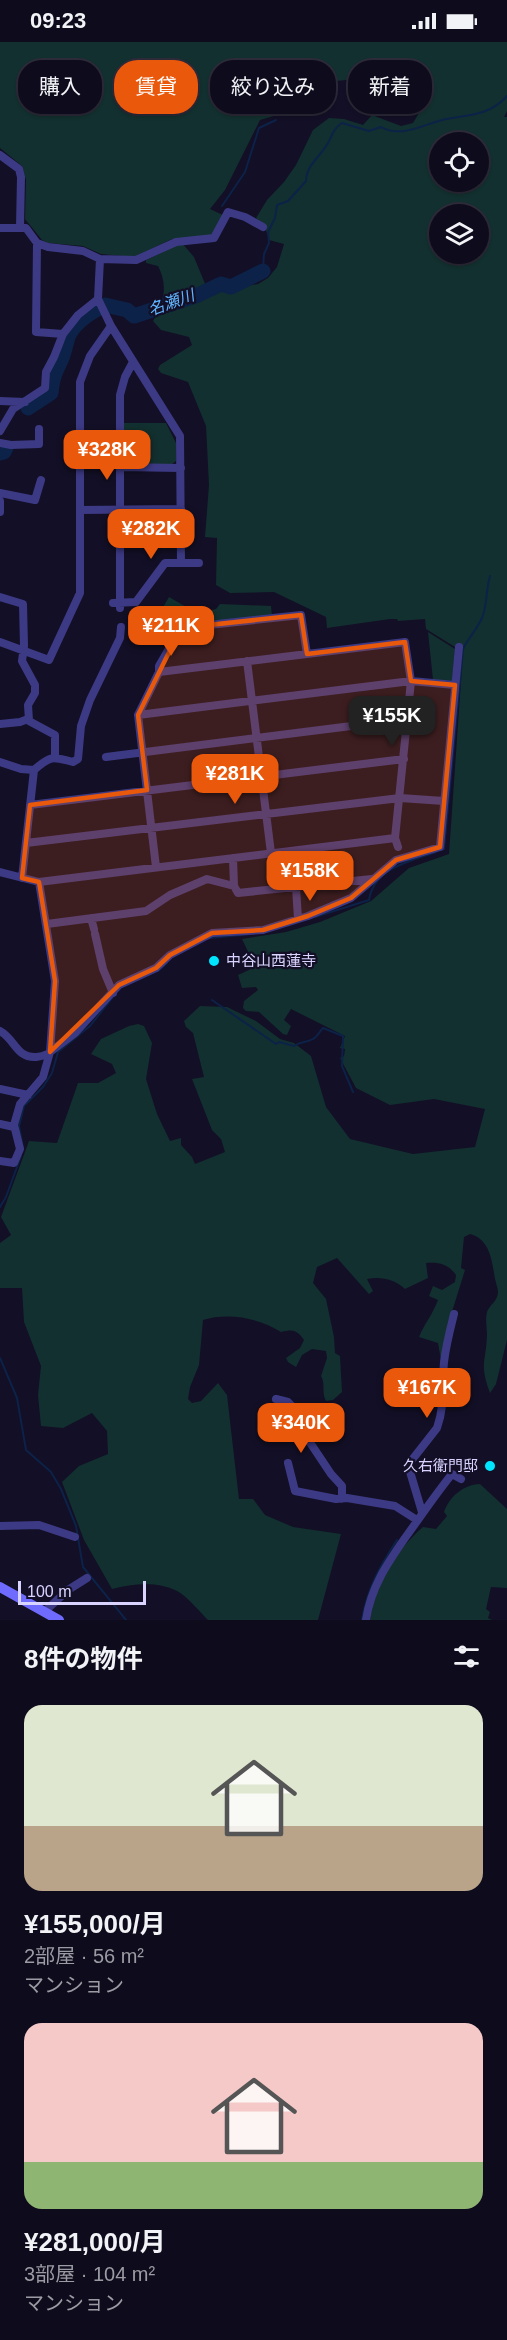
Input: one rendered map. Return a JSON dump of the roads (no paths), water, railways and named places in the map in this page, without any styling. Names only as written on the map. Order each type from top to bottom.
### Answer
[{"type":"street","points":[[0,155],[19,169],[21,177],[20,227]]},
{"type":"street","points":[[0,228],[26,228],[37,243],[48,247],[83,251],[100,259],[136,260],[176,242],[214,238],[228,212],[263,227]]},
{"type":"street","points":[[37,243],[36,332],[63,334]]},
{"type":"street","points":[[100,259],[98,299],[111,326],[180,436],[181,563]]},
{"type":"street","points":[[0,431],[13,409],[45,388],[46,372],[63,334],[78,315],[98,299]]},
{"type":"street","points":[[0,642],[49,660],[81,597],[80,382],[90,356],[111,326]]},
{"type":"street","points":[[133,362],[121,386],[118,604],[136,602],[165,563],[199,563]]},
{"type":"street","points":[[0,401],[25,402]]},
{"type":"street","points":[[0,443],[39,444],[39,429]]},
{"type":"street","points":[[120,467],[181,468]]},
{"type":"street","points":[[0,493],[36,500],[41,480]]},
{"type":"street","points":[[0,501],[0,512]]},
{"type":"street","points":[[80,510],[181,509]]},
{"type":"street","points":[[0,597],[23,604],[22,661],[34,685],[35,693],[28,705],[28,719],[55,735],[55,757]]},
{"type":"street","points":[[156,867],[138,715],[159,672],[159,666],[181,628],[302,615],[307,654]]},
{"type":"street","points":[[0,762],[21,769],[33,770],[47,759],[55,757],[73,762],[80,759],[81,726],[90,700],[120,638],[121,627]]},
{"type":"street","points":[[159,672],[405,642],[411,681],[396,838],[399,854]]},
{"type":"street","points":[[0,1031],[6,1034],[20,1053],[27,1056],[46,1055],[75,1033],[119,985],[156,968],[170,955],[212,933],[264,930],[351,898],[399,854],[440,847],[459,647]]},
{"type":"street","points":[[247,661],[271,853]]},
{"type":"street","points":[[138,715],[411,681],[455,685]]},
{"type":"street","points":[[0,724],[28,719]]},
{"type":"street","points":[[106,757],[407,719]]},
{"type":"street","points":[[30,805],[404,759]]},
{"type":"street","points":[[22,878],[33,770]]},
{"type":"street","points":[[26,843],[400,798],[444,801]]},
{"type":"street","points":[[0,872],[39,882],[396,838]]},
{"type":"street","points":[[233,858],[234,886],[238,893],[374,879]]},
{"type":"street","points":[[47,924],[146,911],[170,895],[207,879],[234,886]]},
{"type":"street","points":[[0,1161],[14,1163],[20,1149],[14,1127],[15,1116],[20,1104],[43,1077],[50,1052],[55,981],[39,882]]},
{"type":"street","points":[[296,888],[298,919]]},
{"type":"street","points":[[91,918],[103,969],[113,993]]},
{"type":"street","points":[[0,1089],[28,1095]]},
{"type":"street","points":[[0,1124],[14,1127]]},
{"type":"street","points":[[422,1512],[408,1465],[440,1421],[444,1403],[444,1360],[454,1314]]},
{"type":"street","points":[[276,1399],[288,1402],[294,1408],[301,1429],[311,1446],[342,1486],[342,1499]]},
{"type":"street","points":[[288,1463],[295,1491],[395,1506],[417,1520]]},
{"type":"street","points":[[366,1620],[369,1600],[384,1567],[452,1474],[461,1479]]},
{"type":"street","points":[[0,1526],[39,1525],[75,1537]]},
{"type":"street","points":[[44,1612],[68,1590],[87,1578]]},
{"type":"street","points":[[0,1587],[59,1620]]},
{"type":"waterway","points":[[263,271],[264,254],[269,243],[268,232],[275,218],[277,205],[288,201],[306,181],[311,165],[342,123],[369,131],[381,127],[406,131],[446,119],[487,111],[507,96]]},
{"type":"waterway","points":[[222,206],[245,172],[259,128],[276,120]]},
{"type":"waterway","name":"名瀬川","points":[[28,408],[51,393],[69,335],[80,321],[94,311],[105,305],[127,310],[134,316],[198,295],[221,284],[231,287],[263,271]]},
{"type":"waterway","name":"名瀬川","points":[[0,453],[6,448]]},
{"type":"waterway","points":[[441,850],[444,849],[463,649],[482,618],[490,576]]},
{"type":"waterway","points":[[315,917],[369,900],[372,889],[386,873],[395,867],[436,852]]},
{"type":"waterway","points":[[210,938],[252,934]]},
{"type":"waterway","points":[[158,971],[167,963]]},
{"type":"waterway","points":[[23,1148],[19,1126],[24,1106],[43,1087],[52,1073],[58,1052],[90,1026],[113,997]]},
{"type":"waterway","points":[[212,1000],[276,1044],[279,1042],[294,1046],[313,1039],[323,1028],[343,1036],[342,1066],[353,1092]]},
{"type":"waterway","points":[[0,1207],[21,1156]]},
{"type":"waterway","points":[[0,1358],[17,1398],[26,1450],[51,1472],[61,1489],[76,1526],[83,1567],[126,1620]]},
{"type":"waterway","points":[[362,1620],[375,1578],[397,1540]]},
{"type":"place","name":"中谷山西蓮寺","points":[[214,961]]},
{"type":"place","name":"久右衛門邸","points":[[490,1466]]}]
